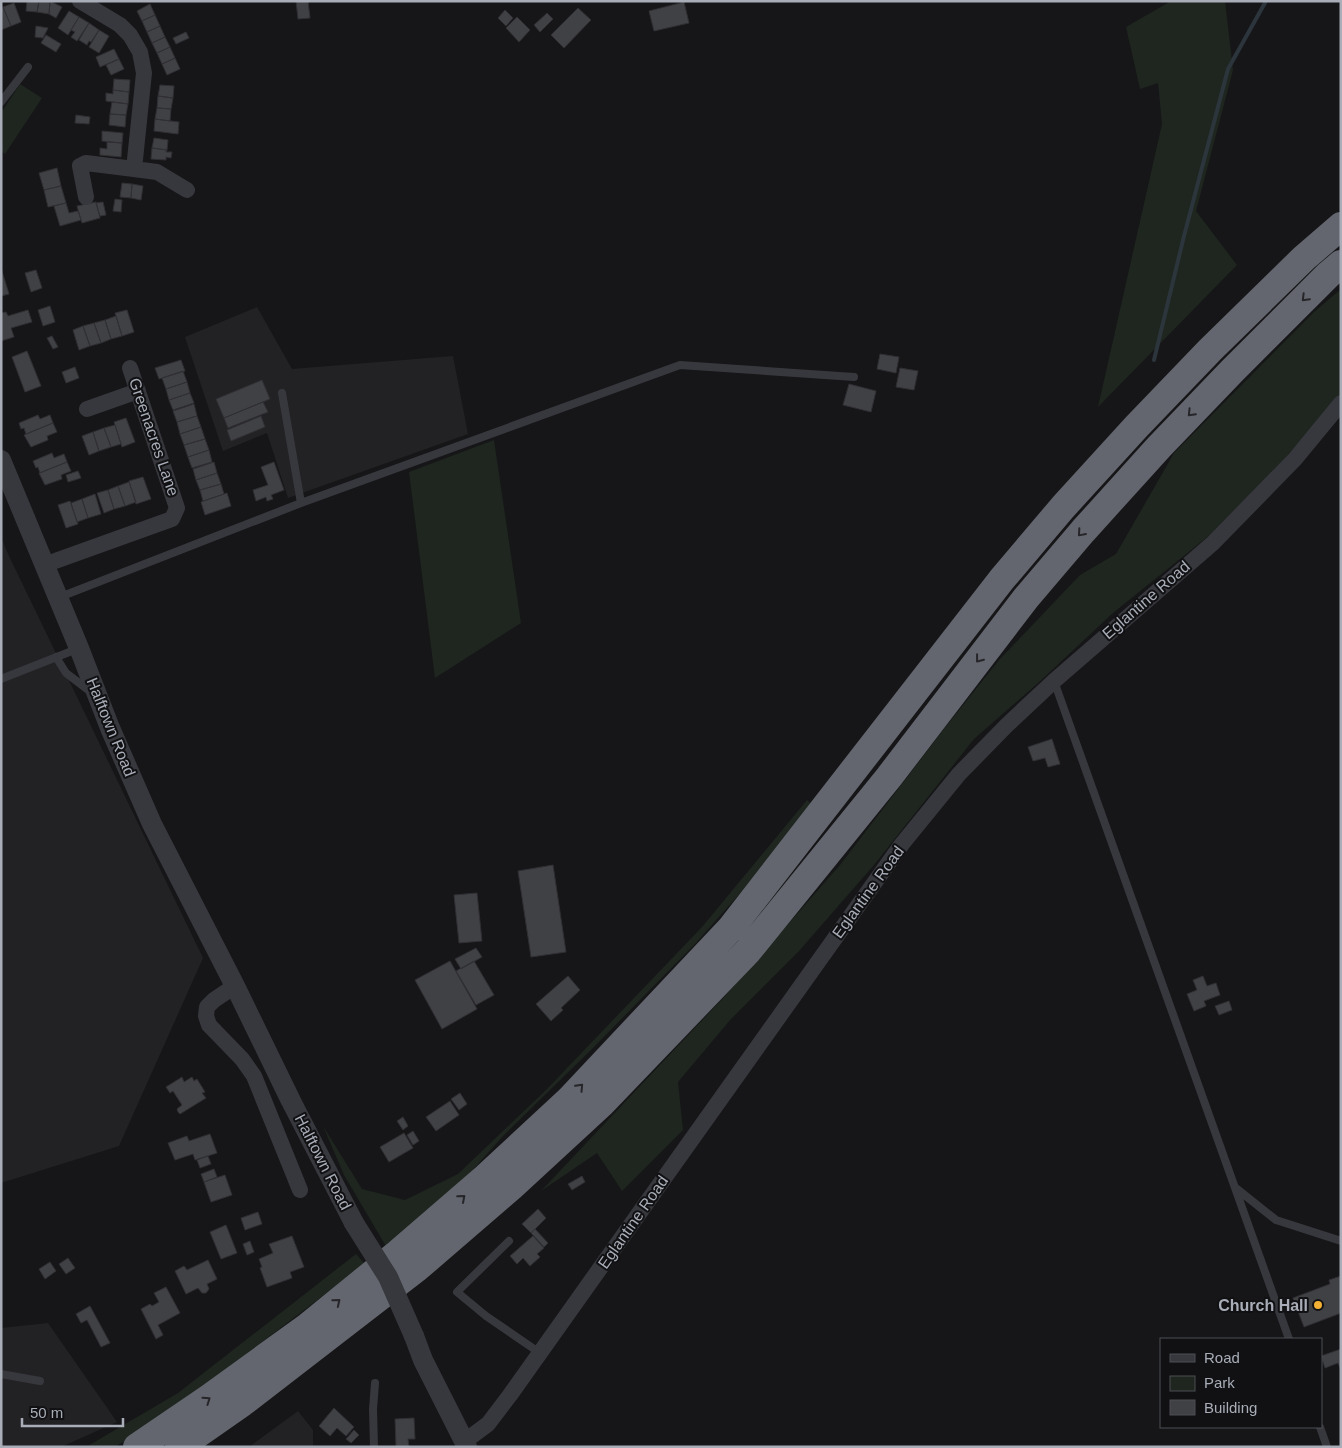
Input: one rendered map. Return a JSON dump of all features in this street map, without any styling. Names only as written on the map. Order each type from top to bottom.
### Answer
[{"type":"highway","points":[[138,1447],[210,1398],[315,1320],[398,1253],[486,1177],[569,1100],[731,928],[1002,580],[1063,507],[1210,350],[1304,258],[1341,226]]},
{"type":"highway","points":[[179,1447],[242,1403],[417,1268],[511,1187],[601,1104],[748,951],[889,777],[1026,598],[1083,531],[1159,447],[1232,371],[1341,264]]},
{"type":"street","points":[[80,1],[120,25],[130,35],[140,52],[144,74],[134,169]]},
{"type":"street","points":[[86,197],[80,166],[86,164],[157,172],[187,190]]},
{"type":"street","name":"Greenacres Lane","points":[[44,565],[172,519],[177,508],[130,368]]},
{"type":"street","points":[[87,409],[138,391]]},
{"type":"street","name":"Eglantine Road","points":[[466,1444],[488,1424],[902,844],[959,774],[1054,681],[1213,542],[1295,459],[1341,403]]},
{"type":"street","name":"Halftown Road","points":[[1,460],[98,698],[152,824],[354,1224],[388,1277],[424,1360],[466,1444]]},
{"type":"street","name":"Halftown Road","points":[[235,986],[207,1007],[206,1016],[209,1025],[242,1059],[254,1076],[300,1190]]},
{"type":"lane","points":[[1,102],[28,67]]},
{"type":"lane","points":[[58,598],[301,503],[680,364],[854,377]]},
{"type":"lane","points":[[282,393],[301,503]]},
{"type":"lane","points":[[1,679],[79,648]]},
{"type":"lane","points":[[56,657],[66,673],[98,698]]},
{"type":"lane","points":[[1054,681],[1289,1338]]},
{"type":"lane","points":[[1236,1188],[1276,1220],[1341,1241]]},
{"type":"lane","points":[[509,1242],[457,1292],[486,1316],[540,1353]]},
{"type":"lane","points":[[1,1374],[40,1382]]},
{"type":"lane","points":[[374,1447],[373,1409],[375,1384]]},
{"type":"lane","points":[[1320,1428],[1328,1447]]},
{"type":"shaded area","points":[[257,307],[292,369],[453,356],[468,434],[288,498],[267,433],[223,451],[185,337]]},
{"type":"shaded area","points":[[1,537],[203,958],[119,1146],[1,1183]]},
{"type":"shaded area","points":[[48,1323],[117,1422],[61,1447],[1,1447],[1,1328]]},
{"type":"shaded area","points":[[298,1411],[313,1430],[313,1447],[249,1447]]},
{"type":"green space","points":[[1171,1],[1225,1],[1233,70],[1196,211],[1237,265],[1098,407],[1162,124],[1158,83],[1140,89],[1126,27]]},
{"type":"green space","points":[[20,84],[42,98],[5,154],[1,151],[1,113]]},
{"type":"green space","points":[[1341,289],[1341,395],[1285,458],[1211,534],[1113,613],[1037,684],[974,739],[874,865],[799,951],[731,1019],[678,1082],[683,1130],[622,1191],[597,1153],[541,1191],[724,997],[840,865],[999,660],[1080,575],[1116,554],[1174,453],[1314,312]]},
{"type":"green space","points":[[494,440],[521,623],[435,678],[409,472]]},
{"type":"green space","points":[[807,800],[811,804],[742,891],[695,944],[503,1136],[454,1191],[387,1248],[344,1175],[323,1126],[362,1189],[405,1200],[458,1174],[546,1090],[702,927]]},
{"type":"green space","points":[[356,1254],[365,1264],[176,1407],[115,1447],[86,1447],[178,1393]]},
{"type":"building","points":[[27,1],[39,1],[37,12],[26,11]]},
{"type":"building","points":[[39,1],[50,1],[49,14],[37,12]]},
{"type":"building","points":[[50,1],[62,7],[56,18],[49,14]]},
{"type":"building","points":[[296,1],[308,1],[310,18],[298,19]]},
{"type":"building","points":[[684,2],[689,23],[654,31],[649,11]]},
{"type":"building","points":[[14,3],[21,22],[11,26],[3,7]]},
{"type":"building","points":[[150,4],[155,15],[142,21],[137,11]]},
{"type":"building","points":[[3,7],[11,26],[1,30],[1,8]]},
{"type":"building","points":[[578,8],[591,20],[564,48],[551,35]]},
{"type":"building","points":[[505,10],[513,18],[506,26],[498,18]]},
{"type":"building","points":[[69,11],[79,17],[68,35],[58,28]]},
{"type":"building","points":[[547,13],[553,19],[540,32],[534,25]]},
{"type":"building","points":[[155,15],[160,26],[147,32],[142,21]]},
{"type":"building","points":[[79,17],[89,23],[77,41],[71,37],[75,32],[71,30]]},
{"type":"building","points":[[517,17],[530,30],[519,42],[506,28]]},
{"type":"building","points":[[89,23],[99,30],[87,45],[79,40]]},
{"type":"building","points":[[36,26],[48,28],[43,38],[35,37]]},
{"type":"building","points":[[160,26],[165,37],[152,43],[147,32]]},
{"type":"building","points":[[99,30],[109,36],[99,53],[89,47]]},
{"type":"building","points":[[186,32],[189,38],[176,44],[173,38]]},
{"type":"building","points":[[46,35],[61,44],[56,52],[41,43]]},
{"type":"building","points":[[165,37],[170,47],[157,53],[152,43]]},
{"type":"building","points":[[170,47],[175,58],[162,64],[157,53]]},
{"type":"building","points":[[114,49],[119,59],[100,67],[96,57]]},
{"type":"building","points":[[175,58],[180,69],[167,75],[162,64]]},
{"type":"building","points":[[119,59],[124,69],[111,75],[106,65]]},
{"type":"building","points":[[114,79],[130,80],[129,92],[113,90]]},
{"type":"building","points":[[160,85],[174,86],[173,98],[158,96]]},
{"type":"building","points":[[113,90],[129,92],[128,104],[106,101],[106,93],[113,94]]},
{"type":"building","points":[[158,96],[173,98],[171,109],[157,108]]},
{"type":"building","points":[[112,102],[128,104],[126,115],[110,114]]},
{"type":"building","points":[[157,108],[171,109],[170,121],[155,119]]},
{"type":"building","points":[[110,114],[126,115],[125,127],[109,125]]},
{"type":"building","points":[[76,115],[90,117],[89,124],[75,123]]},
{"type":"building","points":[[155,119],[179,122],[178,134],[154,131]]},
{"type":"building","points":[[102,131],[123,133],[122,143],[102,141]]},
{"type":"building","points":[[154,138],[168,140],[167,150],[152,148]]},
{"type":"building","points":[[107,142],[122,143],[121,157],[100,155],[100,148],[107,149]]},
{"type":"building","points":[[152,148],[172,152],[171,158],[166,157],[166,160],[151,159]]},
{"type":"building","points":[[57,168],[61,186],[44,190],[39,173]]},
{"type":"building","points":[[122,183],[132,184],[131,198],[120,197]]},
{"type":"building","points":[[132,184],[143,186],[141,200],[131,198]]},
{"type":"building","points":[[61,186],[66,203],[48,207],[44,190]]},
{"type":"building","points":[[115,199],[122,200],[121,212],[113,211]]},
{"type":"building","points":[[96,202],[100,218],[82,223],[77,206]]},
{"type":"building","points":[[103,202],[106,215],[100,216],[96,203]]},
{"type":"building","points":[[66,203],[69,213],[78,211],[81,220],[60,226],[54,206]]},
{"type":"building","points":[[1,268],[9,294],[1,296]]},
{"type":"building","points":[[36,270],[42,288],[31,292],[25,273]]},
{"type":"building","points":[[50,306],[55,322],[43,326],[38,310]]},
{"type":"building","points":[[28,310],[32,322],[11,328],[14,337],[1,341],[1,313],[6,312],[8,316]]},
{"type":"building","points":[[127,310],[134,332],[122,336],[115,313]]},
{"type":"building","points":[[116,316],[122,336],[111,339],[105,320]]},
{"type":"building","points":[[105,320],[111,339],[101,343],[94,323]]},
{"type":"building","points":[[94,323],[101,343],[90,346],[83,326]]},
{"type":"building","points":[[83,326],[90,346],[79,350],[73,330]]},
{"type":"building","points":[[52,336],[58,347],[53,349],[47,338]]},
{"type":"building","points":[[27,351],[41,386],[25,392],[12,357]]},
{"type":"building","points":[[880,354],[899,357],[896,373],[877,369]]},
{"type":"building","points":[[181,360],[185,371],[159,379],[155,368]]},
{"type":"building","points":[[75,367],[79,378],[66,383],[62,372]]},
{"type":"building","points":[[900,368],[918,371],[914,390],[896,387]]},
{"type":"building","points":[[183,371],[187,382],[166,389],[162,378]]},
{"type":"building","points":[[262,380],[270,399],[224,418],[216,399]]},
{"type":"building","points":[[187,382],[190,393],[169,400],[166,389]]},
{"type":"building","points":[[849,384],[876,391],[871,412],[843,405]]},
{"type":"building","points":[[190,393],[194,403],[173,410],[169,400]]},
{"type":"building","points":[[263,402],[268,412],[228,428],[224,418]]},
{"type":"building","points":[[194,404],[197,416],[177,422],[173,411]]},
{"type":"building","points":[[38,415],[40,419],[50,415],[53,423],[26,434],[24,428],[21,429],[19,423]]},
{"type":"building","points":[[197,416],[201,427],[180,434],[177,422]]},
{"type":"building","points":[[261,416],[265,427],[231,441],[227,430]]},
{"type":"building","points":[[126,418],[135,442],[122,447],[114,422]]},
{"type":"building","points":[[53,423],[57,432],[47,436],[48,440],[31,447],[24,435]]},
{"type":"building","points":[[115,425],[121,444],[111,447],[104,428]]},
{"type":"building","points":[[201,427],[205,439],[184,445],[180,434]]},
{"type":"building","points":[[104,428],[111,447],[99,451],[93,432]]},
{"type":"building","points":[[93,432],[99,451],[89,455],[82,436]]},
{"type":"building","points":[[205,439],[209,450],[188,457],[184,445]]},
{"type":"building","points":[[209,450],[212,462],[192,468],[188,457]]},
{"type":"building","points":[[52,453],[54,458],[64,454],[67,462],[40,473],[33,461]]},
{"type":"building","points":[[67,462],[71,471],[61,475],[62,479],[45,485],[39,473]]},
{"type":"building","points":[[214,462],[217,473],[196,480],[193,469]]},
{"type":"building","points":[[274,462],[284,490],[271,495],[273,499],[267,501],[266,497],[256,501],[253,490],[268,485],[261,467]]},
{"type":"building","points":[[78,471],[81,478],[68,482],[66,475]]},
{"type":"building","points":[[217,473],[221,484],[200,490],[196,480]]},
{"type":"building","points":[[143,477],[151,499],[136,504],[129,481]]},
{"type":"building","points":[[129,482],[136,502],[125,506],[118,486]]},
{"type":"building","points":[[221,484],[224,494],[203,501],[200,490]]},
{"type":"building","points":[[118,486],[125,506],[114,509],[108,490]]},
{"type":"building","points":[[108,490],[114,509],[104,513],[97,493]]},
{"type":"building","points":[[227,493],[231,506],[205,515],[201,502]]},
{"type":"building","points":[[95,494],[101,514],[88,518],[82,499]]},
{"type":"building","points":[[82,499],[88,518],[77,522],[71,503]]},
{"type":"building","points":[[70,501],[78,524],[66,528],[58,505]]},
{"type":"building","points":[[1052,739],[1060,764],[1048,767],[1045,758],[1033,761],[1028,747]]},
{"type":"building","points":[[553,865],[566,952],[531,957],[518,871]]},
{"type":"building","points":[[477,893],[482,941],[459,943],[454,895]]},
{"type":"building","points":[[476,948],[482,957],[461,969],[455,959]]},
{"type":"building","points":[[450,961],[477,1009],[442,1029],[415,980]]},
{"type":"building","points":[[474,961],[494,995],[476,1005],[456,971]]},
{"type":"building","points":[[568,976],[580,990],[561,1008],[563,1010],[551,1021],[536,1004]]},
{"type":"building","points":[[1203,976],[1207,986],[1216,983],[1220,995],[1204,1001],[1206,1006],[1194,1011],[1187,994],[1197,990],[1193,980]]},
{"type":"building","points":[[1229,1001],[1232,1010],[1219,1015],[1215,1006]]},
{"type":"building","points":[[182,1077],[184,1082],[192,1077],[194,1081],[197,1079],[205,1092],[202,1093],[206,1098],[180,1114],[177,1109],[182,1105],[173,1091],[170,1093],[166,1087]]},
{"type":"building","points":[[460,1093],[467,1104],[459,1110],[451,1099]]},
{"type":"building","points":[[450,1101],[459,1115],[436,1131],[426,1117]]},
{"type":"building","points":[[403,1117],[408,1126],[403,1130],[397,1121]]},
{"type":"building","points":[[413,1131],[419,1141],[413,1145],[407,1135]]},
{"type":"building","points":[[404,1133],[413,1148],[389,1162],[380,1147]]},
{"type":"building","points":[[210,1134],[217,1153],[195,1160],[193,1154],[175,1160],[168,1143],[187,1136],[189,1141]]},
{"type":"building","points":[[208,1156],[211,1164],[200,1168],[197,1160]]},
{"type":"building","points":[[214,1169],[217,1177],[204,1182],[201,1174]]},
{"type":"building","points":[[225,1175],[232,1195],[211,1202],[204,1182]]},
{"type":"building","points":[[582,1176],[585,1182],[572,1190],[568,1184]]},
{"type":"building","points":[[538,1209],[546,1218],[531,1233],[522,1224]]},
{"type":"building","points":[[258,1212],[262,1224],[245,1230],[241,1218]]},
{"type":"building","points":[[226,1225],[237,1253],[221,1259],[210,1232]]},
{"type":"building","points":[[535,1229],[548,1243],[544,1247],[531,1233]]},
{"type":"building","points":[[292,1236],[304,1267],[290,1272],[292,1278],[267,1287],[260,1268],[262,1267],[259,1259],[273,1253],[269,1244]]},
{"type":"building","points":[[533,1236],[544,1248],[537,1254],[540,1257],[530,1266],[523,1258],[517,1264],[510,1256]]},
{"type":"building","points":[[250,1241],[254,1252],[247,1255],[243,1244]]},
{"type":"building","points":[[68,1258],[75,1268],[66,1274],[59,1264]]},
{"type":"building","points":[[208,1260],[217,1279],[207,1284],[209,1289],[206,1293],[202,1293],[198,1288],[186,1294],[175,1271],[184,1266],[187,1270]]},
{"type":"building","points":[[50,1262],[56,1271],[45,1279],[39,1269]]},
{"type":"building","name":"Church Hall","points":[[1341,1276],[1341,1313],[1304,1327],[1293,1298],[1330,1284],[1329,1280]]},
{"type":"building","points":[[166,1287],[180,1313],[158,1325],[163,1335],[156,1339],[141,1309],[159,1302],[154,1293]]},
{"type":"building","points":[[90,1306],[110,1343],[101,1347],[87,1320],[81,1323],[76,1314]]},
{"type":"building","points":[[1341,1349],[1341,1370],[1338,1363],[1325,1368],[1322,1356]]},
{"type":"building","points":[[334,1408],[354,1427],[346,1436],[337,1428],[330,1436],[319,1426]]},
{"type":"building","points":[[414,1418],[415,1439],[408,1439],[409,1447],[396,1447],[395,1419]]},
{"type":"building","points":[[354,1430],[359,1435],[351,1443],[346,1439]]},
{"type":"waterway","points":[[1154,360],[1228,69],[1266,1]]},
{"type":"place","name":"Church Hall","points":[[1318,1305]]}]
